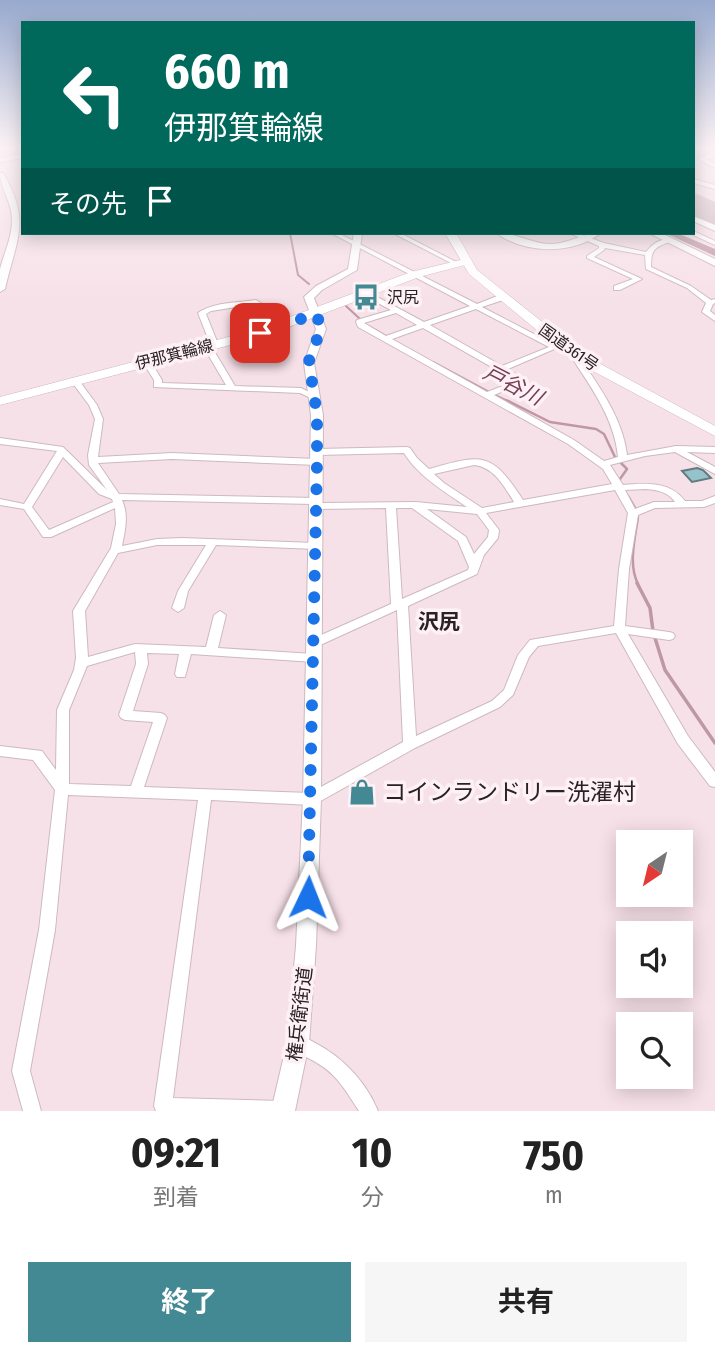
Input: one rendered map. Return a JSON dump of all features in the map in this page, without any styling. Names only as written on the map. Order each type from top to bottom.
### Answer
[{"type":"main road","name":"国道361号","points":[[452,235],[461,243],[460,262],[559,347],[715,432]]},
{"type":"main road","points":[[658,235],[715,263]]},
{"type":"main road","name":"伊那箕輪線","points":[[0,401],[288,324],[415,274],[460,262]]},
{"type":"street","points":[[0,289],[18,229],[20,206]]},
{"type":"street","points":[[695,219],[715,228]]},
{"type":"street","points":[[695,234],[715,243]]},
{"type":"street","points":[[403,235],[460,262]]},
{"type":"street","points":[[505,235],[524,243],[548,248],[564,247],[593,235]]},
{"type":"street","points":[[577,235],[602,245],[648,254]]},
{"type":"street","points":[[357,238],[415,274],[559,347]]},
{"type":"street","name":"権兵衛街道","points":[[283,1110],[298,1043],[306,946],[312,799],[317,415],[309,354],[321,332],[309,297],[319,288],[352,270],[357,238]]},
{"type":"street","points":[[669,240],[654,246],[648,254],[647,266],[713,301],[706,312],[715,319]]},
{"type":"street","points":[[602,245],[602,249],[589,257],[638,281],[617,288]]},
{"type":"street","points":[[628,274],[650,269]]},
{"type":"street","points":[[366,293],[523,382],[490,394]]},
{"type":"street","points":[[387,338],[503,298]]},
{"type":"street","points":[[232,388],[210,345],[202,313],[209,309],[256,302],[288,324]]},
{"type":"street","points":[[397,310],[360,322],[361,325],[616,460],[687,447],[715,450]]},
{"type":"street","points":[[501,369],[559,347]]},
{"type":"street","points":[[579,358],[578,361],[598,390],[620,435],[616,460],[620,487],[633,513],[624,569],[620,629],[683,740],[715,782]]},
{"type":"street","points":[[146,361],[158,380],[158,385],[301,391],[313,396]]},
{"type":"street","points":[[32,1111],[21,1071],[47,930],[62,789],[63,710],[82,663],[79,611],[114,551],[121,524],[117,500],[104,482],[94,460],[99,419],[93,405],[75,381]]},
{"type":"street","points":[[0,441],[62,451],[102,492],[117,500],[416,505],[480,511],[620,487],[654,486],[671,492],[682,504]]},
{"type":"street","points":[[676,449],[715,471]]},
{"type":"street","points":[[82,663],[141,648],[211,652],[314,650],[399,605],[473,572],[479,554],[493,538],[494,530],[480,511],[441,485],[413,460],[407,450],[317,457],[172,456],[94,460]]},
{"type":"street","points":[[27,507],[62,451]]},
{"type":"street","points":[[429,472],[473,460],[489,465],[500,471],[520,503]]},
{"type":"street","points":[[633,513],[654,505],[704,504],[715,499]]},
{"type":"street","points":[[0,502],[27,507],[47,536],[117,500]]},
{"type":"street","points":[[391,505],[410,744]]},
{"type":"street","points":[[416,505],[462,539],[475,568]]},
{"type":"street","points":[[114,551],[157,542],[316,546]]},
{"type":"street","points":[[178,608],[183,592],[214,542]]},
{"type":"street","points":[[211,652],[220,615]]},
{"type":"street","points":[[62,789],[312,799],[410,744],[496,704],[509,692],[524,654],[534,643],[620,629],[658,634]]},
{"type":"street","points":[[136,792],[161,718],[125,715],[142,664],[141,648]]},
{"type":"street","points":[[181,674],[187,650]]},
{"type":"street","points":[[0,751],[37,755],[62,789]]},
{"type":"street","points":[[205,795],[163,1106],[283,1110]]},
{"type":"street","points":[[298,1043],[327,1059],[344,1073],[369,1111]]},
{"type":"shaded area","points":[[695,198],[706,198],[715,202],[715,225],[695,216]]},
{"type":"building","points":[[697,468],[711,478],[692,482],[682,471]]},
{"type":"waterway","name":"戸谷川","points":[[290,235],[298,275],[309,284]]},
{"type":"waterway","points":[[674,235],[715,253]]},
{"type":"waterway","name":"戸谷川","points":[[346,306],[360,319]]},
{"type":"waterway","name":"戸谷川","points":[[369,326],[388,337]]},
{"type":"waterway","name":"戸谷川","points":[[433,362],[489,392]]},
{"type":"waterway","name":"戸谷川","points":[[495,395],[510,402]]},
{"type":"waterway","name":"戸谷川","points":[[506,400],[510,402]]},
{"type":"waterway","name":"戸谷川","points":[[510,402],[550,422],[596,429],[604,434],[615,457],[627,469],[620,479]]},
{"type":"waterway","name":"戸谷川","points":[[628,496],[635,508]]},
{"type":"waterway","name":"戸谷川","points":[[638,517],[633,568],[638,584]]},
{"type":"waterway","name":"戸谷川","points":[[637,583],[650,608],[653,631]]},
{"type":"waterway","name":"戸谷川","points":[[655,638],[665,670],[715,743]]},
{"type":"place","name":"沢尻","points":[[366,297]]},
{"type":"place","name":"コインランドリー洗濯村","points":[[362,792]]},
{"type":"district","name":"沢尻","points":[[439,622]]},
{"type":"route","points":[[260,333],[316,314],[321,324],[321,332],[309,354],[317,415],[317,462],[308,897]]}]
